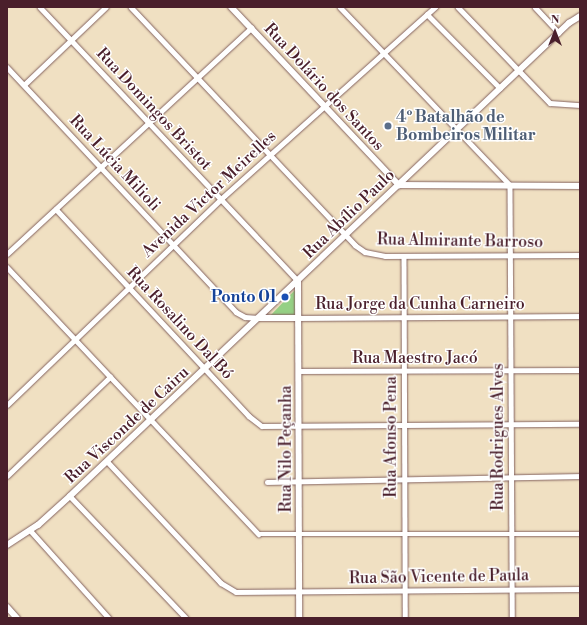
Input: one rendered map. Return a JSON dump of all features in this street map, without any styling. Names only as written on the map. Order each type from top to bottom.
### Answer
[{"type":"street","name":"Rua Domingos Bristot","points":[[40,7],[298,281]]},
{"type":"street","points":[[24,85],[106,7]]},
{"type":"street","name":"Rua Almirante Barroso","points":[[130,7],[359,248],[371,254],[404,256],[580,255]]},
{"type":"street","name":"Rua Dolário dos Santos","points":[[231,7],[399,185]]},
{"type":"street","points":[[340,7],[510,186]]},
{"type":"street","name":"Avenida Victor Meirelles","points":[[7,405],[221,199],[435,7]]},
{"type":"street","points":[[458,7],[550,103],[580,105]]},
{"type":"street","points":[[535,7],[559,33]]},
{"type":"street","points":[[427,14],[500,88]]},
{"type":"street","name":"Rua Abílio Paulo","points":[[259,318],[519,70],[580,16]]},
{"type":"street","points":[[7,254],[250,28]]},
{"type":"street","name":"Rua Lúcia Milioli","points":[[7,67],[236,312],[245,317],[259,318]]},
{"type":"street","points":[[399,185],[580,186]]},
{"type":"street","name":"Rua Rodrigues Alves","points":[[510,186],[512,618]]},
{"type":"street","name":"Rua Rosalino Dal Bó","points":[[56,209],[258,424],[267,427],[580,424]]},
{"type":"street","name":"Rua Afonso Pena","points":[[404,256],[405,618]]},
{"type":"street","points":[[7,268],[254,530],[264,535],[580,534]]},
{"type":"street","name":"Rua Nilo Peçanha","points":[[298,281],[299,618]]},
{"type":"street","name":"Rua Jorge da Cunha Carneiro","points":[[259,318],[580,316]]},
{"type":"street","name":"Rua Visconde de Cairu","points":[[7,545],[30,530],[70,496],[259,318]]},
{"type":"street","name":"Rua Maestro Jacó","points":[[299,371],[580,370]]},
{"type":"street","points":[[7,476],[110,377]]},
{"type":"street","name":"Rua São Vicente de Paula","points":[[107,461],[225,587],[243,592],[580,589]]},
{"type":"street","points":[[267,482],[580,476]]},
{"type":"street","points":[[70,496],[186,618]]},
{"type":"street","points":[[30,530],[110,618]]},
{"type":"street","points":[[7,607],[17,618]]},
{"type":"green space","points":[[295,290],[295,317],[269,317]]},
{"type":"place","name":"4º Batalhão de Bombeiros Militar","points":[[388,126]]},
{"type":"place","name":"Ponto 01","points":[[285,297]]}]
